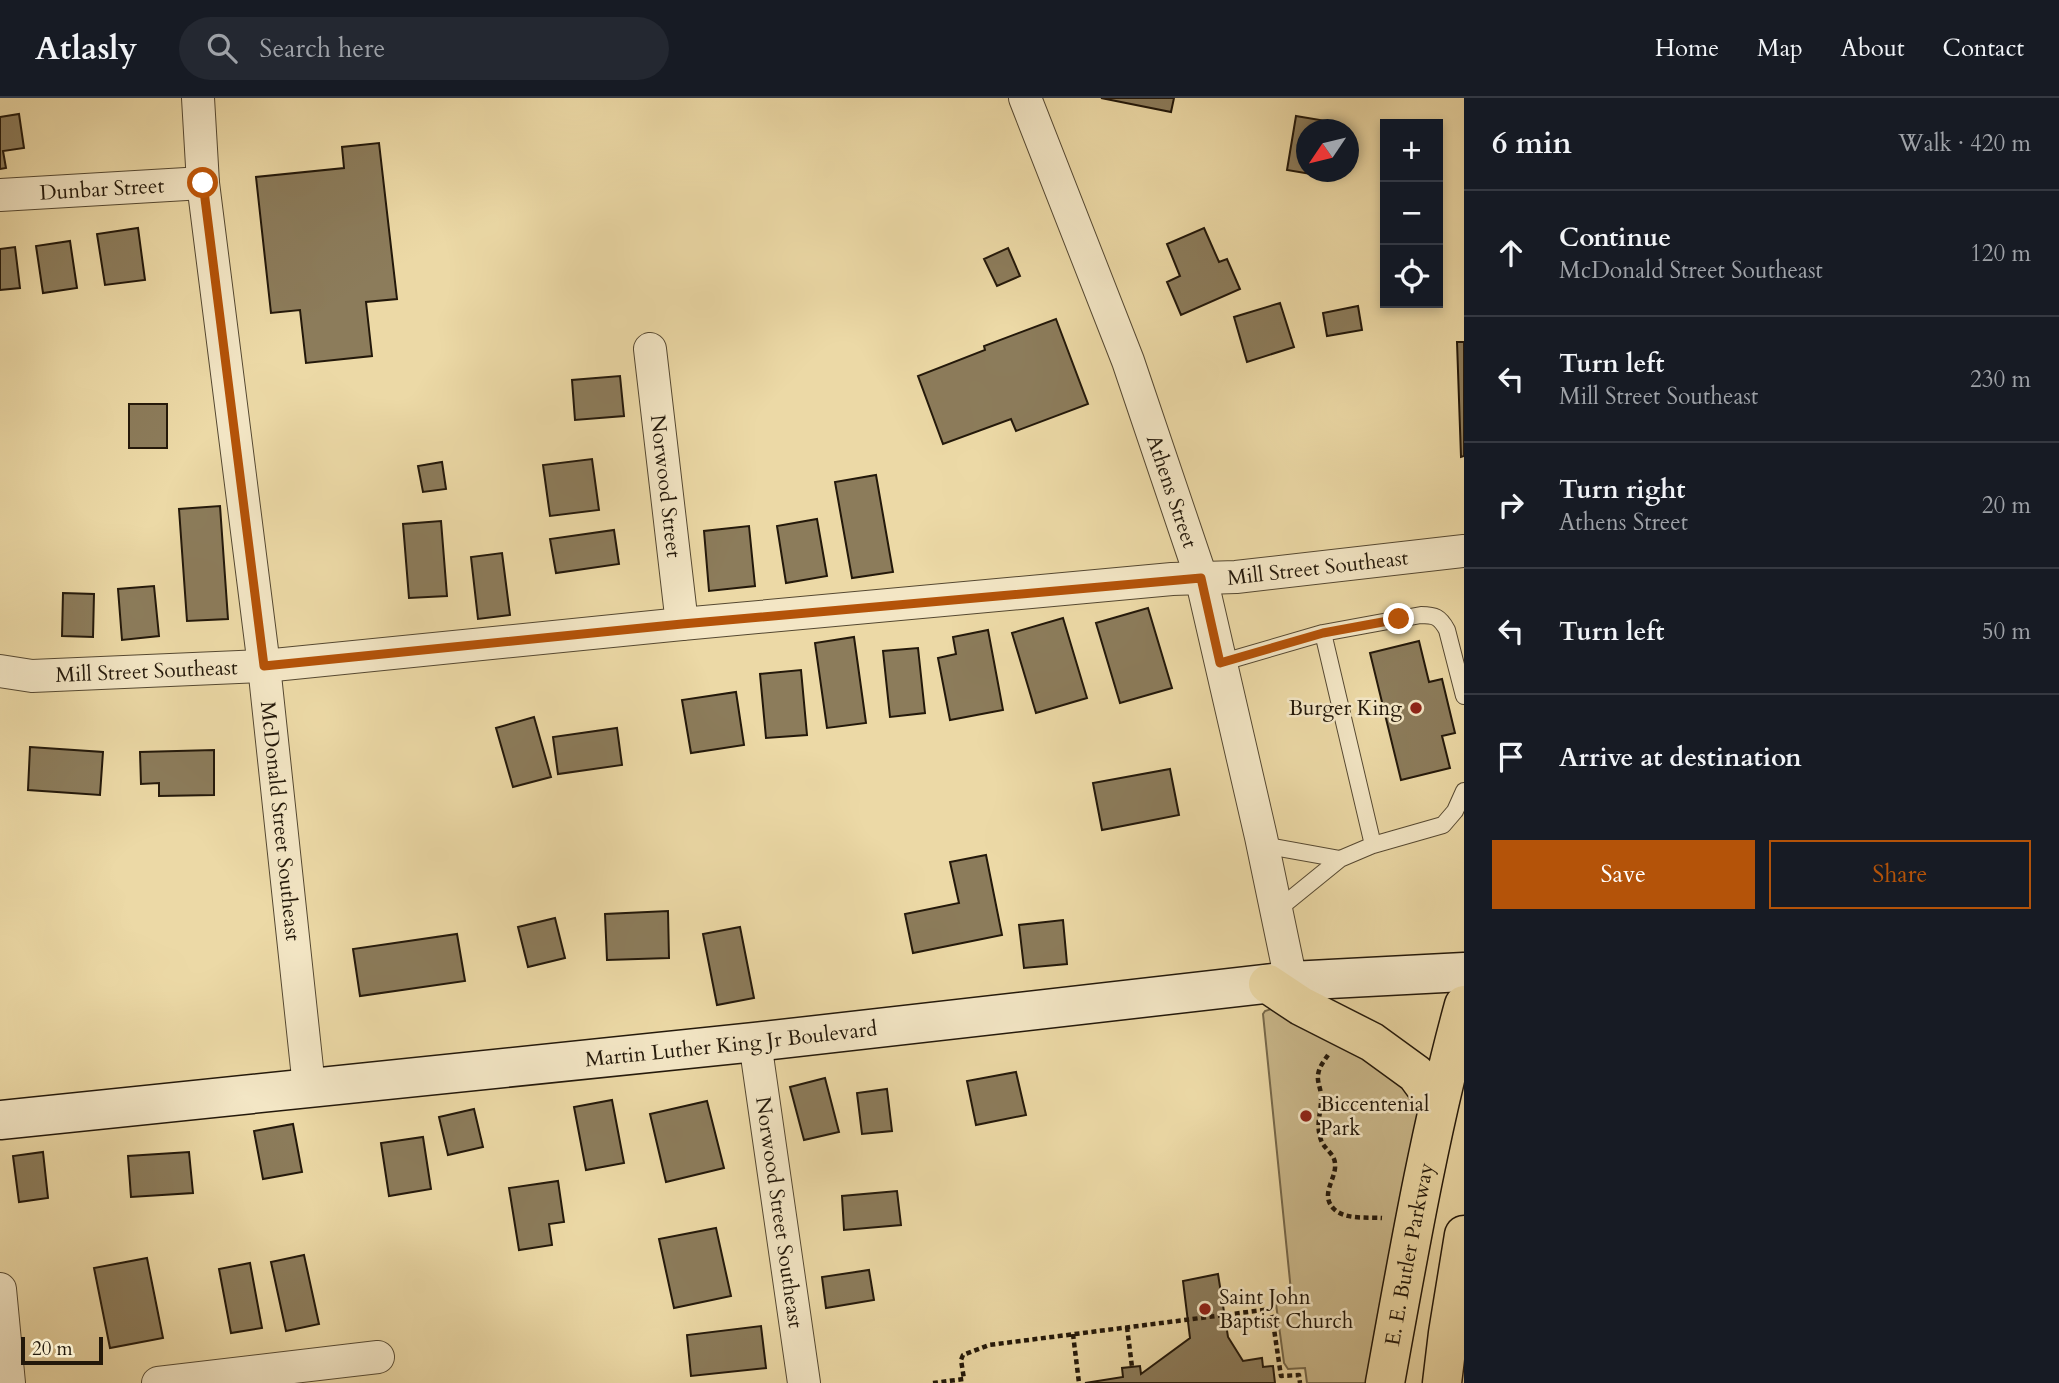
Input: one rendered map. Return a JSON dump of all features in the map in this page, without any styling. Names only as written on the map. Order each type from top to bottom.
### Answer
[{"type":"highway","points":[[1279,983],[1301,1006],[1372,1042],[1416,1073],[1438,1104]]},
{"type":"highway","name":"E. E. Butler Parkway","points":[[1385,1383],[1438,1104],[1464,1005]]},
{"type":"highway","points":[[1442,1383],[1464,1235]]},
{"type":"main road","name":"Martin Luther King Jr Boulevard","points":[[0,1120],[755,1042],[1056,1014],[1279,983],[1464,972]]},
{"type":"street","name":"McDonald Street Southeast","points":[[198,98],[203,183],[264,666],[309,1087]]},
{"type":"street","name":"Athens Street","points":[[1024,98],[1128,361],[1201,578],[1276,911],[1279,983]]},
{"type":"street","name":"Dunbar Street","points":[[0,195],[203,183]]},
{"type":"street","name":"Norwood Street","points":[[650,349],[682,624]]},
{"type":"street","name":"Mill Street Southeast","points":[[0,671],[32,676],[264,666],[682,624],[1201,578],[1236,578],[1464,551]]},
{"type":"street","name":"Norwood Street Southeast","points":[[755,1042],[804,1383]]},
{"type":"street","points":[[0,1289],[9,1383]]},
{"type":"street","points":[[158,1383],[378,1357]]},
{"type":"lane","points":[[1220,663],[1323,633],[1420,615],[1434,615],[1447,629],[1464,696]]},
{"type":"lane","points":[[1323,633],[1373,845]]},
{"type":"lane","points":[[1276,911],[1340,859],[1373,845],[1443,825],[1455,811],[1464,791]]},
{"type":"lane","points":[[1262,845],[1340,859]]},
{"type":"path","points":[[1329,1052],[1319,1072],[1321,1096],[1318,1120],[1322,1144],[1334,1157],[1335,1163],[1333,1180],[1328,1188],[1329,1202],[1337,1212],[1344,1215],[1386,1219]]},
{"type":"path","points":[[933,1383],[964,1379],[961,1360],[963,1355],[989,1345],[1271,1310],[1281,1376],[1299,1375],[1300,1383]]},
{"type":"path","points":[[1127,1327],[1132,1367]]},
{"type":"path","points":[[1073,1334],[1079,1383]]},
{"type":"shaded area","points":[[1271,1009],[1390,1071],[1417,1107],[1421,1123],[1371,1383],[1307,1383],[1305,1368],[1288,1369],[1284,1363],[1276,1304],[1292,1301],[1263,1014]]},
{"type":"building","points":[[1101,98],[1174,98],[1171,112]]},
{"type":"building","points":[[19,114],[24,148],[3,151],[6,168],[0,169],[0,117]]},
{"type":"building","points":[[1296,116],[1314,119],[1296,119],[1296,172],[1287,170]]},
{"type":"building","points":[[379,143],[397,299],[366,302],[372,356],[306,363],[300,310],[271,313],[256,177],[344,168],[342,147]]},
{"type":"building","points":[[138,228],[145,280],[105,285],[97,234]]},
{"type":"building","points":[[1204,228],[1219,262],[1227,259],[1240,289],[1181,315],[1167,282],[1180,276],[1167,244]]},
{"type":"building","points":[[70,241],[77,288],[43,293],[36,246]]},
{"type":"building","points":[[15,247],[20,288],[0,290],[0,249]]},
{"type":"building","points":[[1008,248],[1020,276],[997,286],[984,259]]},
{"type":"building","points":[[1280,303],[1294,347],[1247,362],[1234,317]]},
{"type":"building","points":[[1358,306],[1362,330],[1327,336],[1323,313]]},
{"type":"building","points":[[1056,319],[1088,404],[1016,431],[1011,419],[943,444],[918,376],[985,350],[984,346]]},
{"type":"building","points":[[1457,342],[1464,342],[1464,456],[1461,457]]},
{"type":"building","points":[[620,376],[624,416],[575,420],[572,380]]},
{"type":"building","points":[[129,404],[167,404],[167,448],[129,448]]},
{"type":"building","points":[[592,459],[599,510],[550,516],[543,465]]},
{"type":"building","points":[[442,462],[446,489],[423,492],[418,466]]},
{"type":"building","points":[[876,475],[893,572],[852,578],[835,482]]},
{"type":"building","points":[[220,506],[228,619],[187,621],[179,509]]},
{"type":"building","points":[[817,519],[827,576],[786,583],[777,526]]},
{"type":"building","points":[[441,521],[447,596],[409,598],[403,524]]},
{"type":"building","points":[[749,526],[755,586],[709,591],[704,531]]},
{"type":"building","points":[[614,530],[619,564],[556,573],[550,539]]},
{"type":"building","points":[[502,553],[510,615],[478,619],[471,557]]},
{"type":"building","points":[[154,586],[159,636],[122,640],[118,589]]},
{"type":"building","points":[[63,593],[94,594],[93,637],[62,636]]},
{"type":"building","points":[[1148,608],[1172,688],[1120,703],[1096,623]]},
{"type":"building","points":[[1063,618],[1087,698],[1036,713],[1012,633]]},
{"type":"building","points":[[988,630],[1003,710],[950,720],[938,658],[956,654],[953,637]]},
{"type":"building","points":[[854,637],[866,723],[827,728],[815,643]]},
{"type":"building","name":"Burger King","points":[[1419,641],[1429,682],[1442,679],[1455,733],[1442,736],[1450,768],[1401,780],[1370,653]]},
{"type":"building","points":[[918,648],[925,713],[890,717],[883,651]]},
{"type":"building","points":[[801,670],[807,735],[766,738],[760,674]]},
{"type":"building","points":[[736,692],[744,745],[691,753],[682,700]]},
{"type":"building","points":[[534,717],[551,777],[513,787],[496,728]]},
{"type":"building","points":[[617,728],[622,765],[558,774],[553,737]]},
{"type":"building","points":[[30,747],[103,752],[100,795],[28,790]]},
{"type":"building","points":[[214,750],[214,795],[159,796],[159,783],[141,784],[140,752]]},
{"type":"building","points":[[1170,769],[1179,815],[1102,830],[1093,783]]},
{"type":"building","points":[[986,855],[1002,935],[913,953],[905,914],[959,903],[950,862]]},
{"type":"building","points":[[668,911],[669,958],[607,960],[605,914]]},
{"type":"building","points":[[555,918],[565,958],[528,967],[518,927]]},
{"type":"building","points":[[1063,920],[1067,964],[1024,968],[1019,925]]},
{"type":"building","points":[[740,927],[754,998],[717,1005],[703,934]]},
{"type":"building","points":[[457,934],[465,981],[360,996],[353,949]]},
{"type":"building","points":[[1016,1072],[1026,1115],[976,1125],[967,1081]]},
{"type":"building","points":[[825,1078],[839,1132],[804,1140],[790,1087]]},
{"type":"building","points":[[887,1089],[892,1131],[862,1134],[857,1093]]},
{"type":"building","points":[[612,1100],[624,1163],[586,1170],[574,1107]]},
{"type":"building","points":[[707,1101],[724,1168],[666,1182],[650,1114]]},
{"type":"building","points":[[474,1109],[483,1147],[448,1155],[439,1117]]},
{"type":"building","points":[[293,1124],[302,1172],[263,1179],[254,1131]]},
{"type":"building","points":[[423,1137],[431,1189],[389,1196],[381,1143]]},
{"type":"building","points":[[43,1152],[48,1198],[19,1202],[13,1156]]},
{"type":"building","points":[[189,1152],[193,1193],[131,1197],[128,1156]]},
{"type":"building","points":[[558,1181],[564,1222],[549,1224],[552,1245],[519,1250],[509,1188]]},
{"type":"building","points":[[897,1191],[901,1225],[844,1230],[842,1196]]},
{"type":"building","points":[[716,1228],[731,1296],[674,1308],[659,1239]]},
{"type":"building","points":[[304,1255],[319,1324],[286,1331],[271,1262]]},
{"type":"building","points":[[147,1258],[163,1338],[110,1348],[94,1268]]},
{"type":"building","points":[[250,1263],[262,1328],[231,1333],[219,1269]]},
{"type":"building","points":[[869,1270],[874,1300],[826,1308],[822,1277]]},
{"type":"building","name":"Saint John Baptist Church","points":[[1218,1274],[1228,1337],[1243,1361],[1262,1358],[1263,1367],[1273,1366],[1275,1383],[1085,1383],[1123,1377],[1122,1368],[1140,1366],[1141,1374],[1190,1338],[1183,1281]]},
{"type":"building","points":[[761,1326],[766,1368],[691,1376],[687,1335]]},
{"type":"place","name":"Burger King","points":[[1416,708]]},
{"type":"place","name":"Biccentenial Park","points":[[1306,1116]]},
{"type":"place","name":"Saint John Baptist Church","points":[[1205,1309]]},
{"type":"route","points":[[203,183],[264,666],[1172,579],[1201,578],[1220,663],[1323,633],[1399,619]]}]
